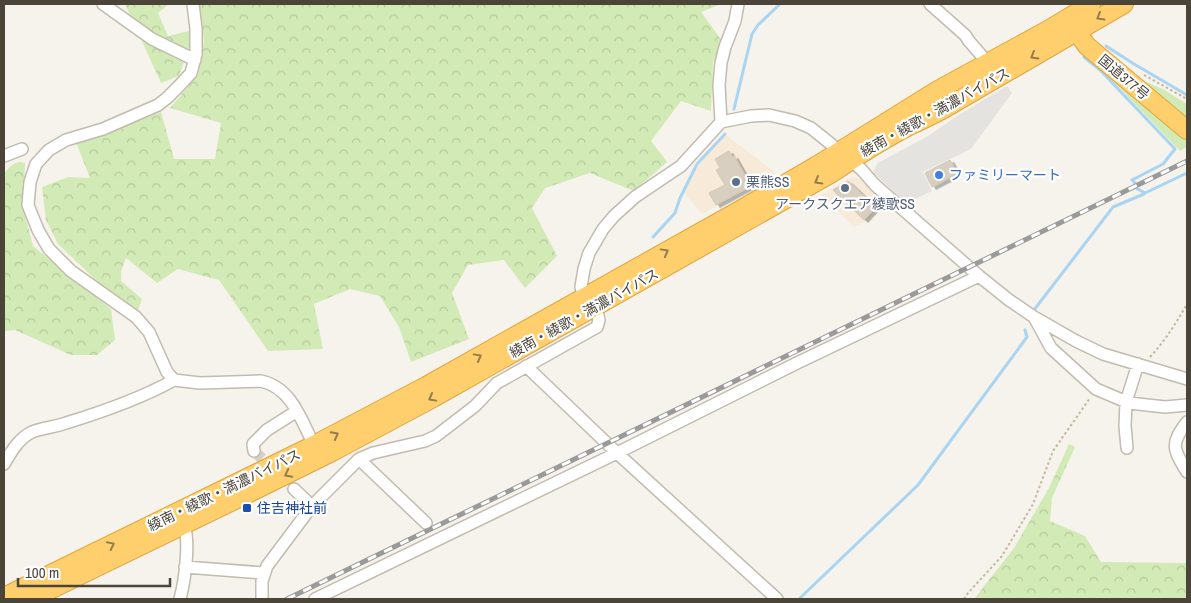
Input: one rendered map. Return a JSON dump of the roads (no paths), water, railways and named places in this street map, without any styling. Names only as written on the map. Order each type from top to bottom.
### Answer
[{"type":"highway","name":"綾南・綾歌・満濃バイパス","points":[[845,156],[870,148],[947,107],[1072,25],[1091,4]]},
{"type":"highway","name":"綾南・綾歌・満濃バイパス","points":[[4,597],[433,398],[590,302],[832,173],[845,156],[938,90],[1048,30],[1072,25],[1124,4]]},
{"type":"highway","name":"国道377号","points":[[1072,25],[1087,46],[1187,130]]},
{"type":"highway","name":"綾南・綾歌・満濃バイパス","points":[[31,599],[241,497],[317,451]]},
{"type":"street","points":[[103,4],[152,38],[195,60]]},
{"type":"street","points":[[174,380],[166,372],[149,332],[136,317],[71,271],[49,249],[38,230],[28,205],[30,182],[36,164],[49,150],[66,140],[103,129],[158,105],[168,98],[191,73],[196,54],[193,4]]},
{"type":"street","points":[[721,122],[721,63],[724,47],[735,21],[738,4]]},
{"type":"street","points":[[930,4],[965,35],[988,63]]},
{"type":"street","points":[[262,599],[262,581],[267,566],[312,506],[359,459],[373,452],[425,441],[436,436],[475,406],[497,383],[597,327],[599,320],[581,287],[589,253],[603,229],[635,197],[681,166],[721,122],[751,116],[769,115],[795,121],[811,128],[979,276],[1034,317],[1103,354],[1187,379]]},
{"type":"street","points":[[4,156],[22,149]]},
{"type":"street","points":[[315,599],[979,276]]},
{"type":"street","points":[[1034,317],[1051,348],[1096,389],[1126,402],[1165,407],[1187,405]]},
{"type":"street","points":[[1127,448],[1126,402],[1140,365]]},
{"type":"street","points":[[526,366],[617,453],[777,599]]},
{"type":"street","points":[[4,464],[19,442],[31,433],[65,424],[114,406],[157,390],[174,380],[200,383],[268,382],[285,394],[297,411],[317,451]]},
{"type":"street","points":[[254,452],[253,444],[267,430],[297,411]]},
{"type":"street","points":[[1187,422],[1175,441],[1180,461],[1187,472]]},
{"type":"street","points":[[359,459],[426,524]]},
{"type":"street","points":[[294,489],[312,506]]},
{"type":"street","points":[[180,599],[185,567],[187,533],[184,524]]},
{"type":"street","points":[[185,567],[264,573]]},
{"type":"waterway","points":[[734,109],[752,34],[758,25],[780,4]]},
{"type":"waterway","points":[[1106,46],[1187,95]]},
{"type":"waterway","points":[[1084,57],[1100,70],[1175,149],[1163,164],[1132,180],[1136,188],[1145,193],[1187,173]]},
{"type":"waterway","points":[[653,237],[675,213],[680,198],[697,164],[725,134]]},
{"type":"waterway","points":[[1034,310],[1113,207],[1144,194]]},
{"type":"waterway","points":[[799,599],[918,485],[1027,337],[1025,330]]},
{"type":"tunnel","points":[[254,451],[294,489]]},
{"type":"railway","points":[[287,599],[1187,161]]},
{"type":"place","name":"ファミリーマート","points":[[939,175]]},
{"type":"place","name":"栗熊SS","points":[[736,182]]},
{"type":"place","name":"アークスクエア綾歌SS","points":[[845,188]]},
{"type":"place","name":"住吉神社前","points":[[247,508]]}]
